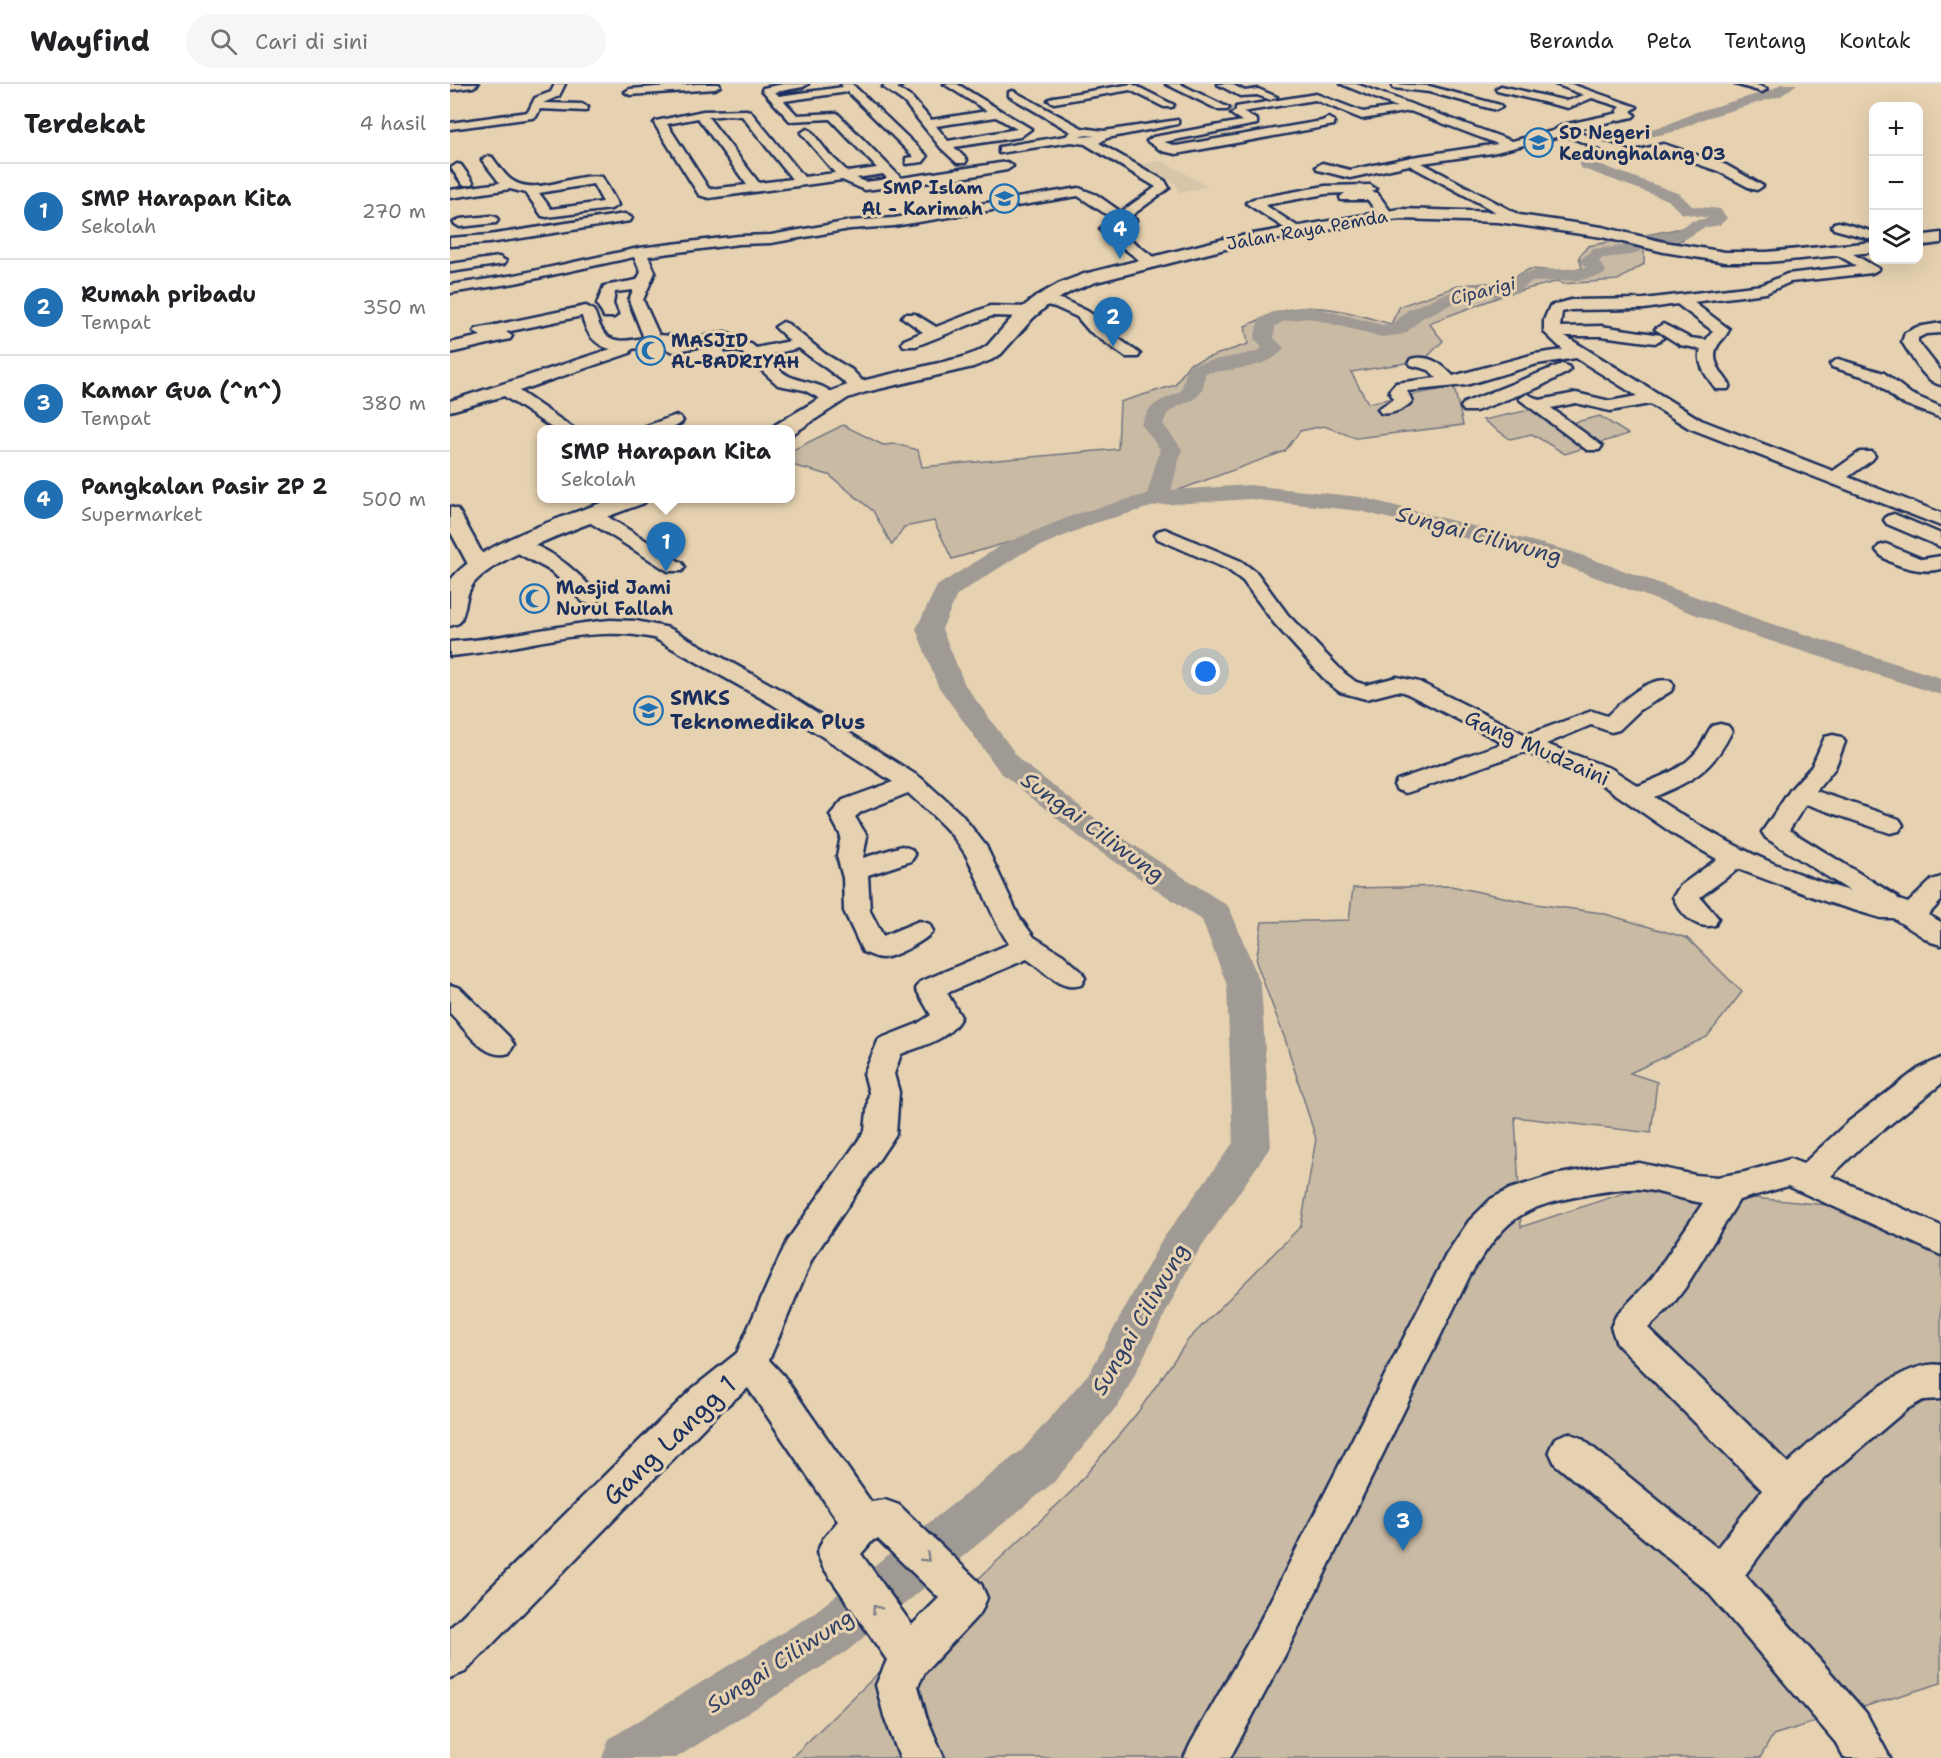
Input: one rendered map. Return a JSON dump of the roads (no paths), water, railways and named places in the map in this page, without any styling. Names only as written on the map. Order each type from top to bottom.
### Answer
[{"type":"main road","name":"Jalan Raya Pemda","points":[[788,425],[824,399],[860,387],[946,368],[984,356],[994,350],[1043,300],[1066,287],[1090,278],[1169,257],[1386,215],[1465,215],[1518,220],[1624,237],[1664,247],[1725,257],[1767,257],[1869,248]]},
{"type":"main road","points":[[1923,240],[1941,238]]},
{"type":"main road","points":[[450,618],[456,591],[464,578],[479,566],[519,546],[624,503]]},
{"type":"street","points":[[450,92],[473,84]]},
{"type":"street","points":[[450,126],[527,116],[533,113],[541,98],[555,94],[560,84]]},
{"type":"street","points":[[803,84],[768,89],[791,117],[798,120],[872,110]]},
{"type":"street","points":[[1125,84],[1149,84]]},
{"type":"street","points":[[1171,84],[1216,113],[1259,121]]},
{"type":"street","points":[[1222,84],[1244,94]]},
{"type":"street","points":[[1346,84],[1510,145]]},
{"type":"street","points":[[1496,90],[1518,84]]},
{"type":"street","points":[[1560,84],[1589,97]]},
{"type":"street","points":[[1740,84],[1762,89]]},
{"type":"street","points":[[1373,95],[1400,86],[1429,89],[1496,107]]},
{"type":"street","points":[[776,99],[848,87],[921,157],[913,164],[865,186],[853,182],[844,176],[812,132],[847,128]]},
{"type":"street","points":[[913,164],[964,158],[1088,137],[1150,118],[1171,104],[1131,87],[1060,99],[1082,107]]},
{"type":"street","points":[[1322,167],[1350,174],[1510,145],[1557,134],[1578,125],[1628,117],[1623,111],[1631,107],[1544,87]]},
{"type":"street","points":[[630,92],[716,89]]},
{"type":"street","points":[[658,96],[716,89]]},
{"type":"street","points":[[945,145],[1025,131],[967,95],[947,89]]},
{"type":"street","points":[[890,174],[1011,169],[964,158],[945,145],[928,124],[919,103],[900,90]]},
{"type":"street","points":[[1300,90],[1362,116],[1410,108]]},
{"type":"street","points":[[1475,101],[1497,94],[1496,90]]},
{"type":"street","points":[[1496,90],[1568,105]]},
{"type":"street","points":[[1229,97],[1258,92],[1282,102]]},
{"type":"street","points":[[1013,94],[1134,165],[1171,184],[1172,188],[1107,229],[1128,242],[1151,262]]},
{"type":"street","points":[[1309,114],[1329,123],[1176,150],[1166,148],[1149,139],[1239,116],[1282,102],[1316,97]]},
{"type":"street","points":[[1589,97],[1558,108],[1595,121]]},
{"type":"street","points":[[786,109],[862,100]]},
{"type":"street","points":[[919,103],[981,104]]},
{"type":"street","points":[[535,106],[582,108]]},
{"type":"street","points":[[469,111],[486,122]]},
{"type":"street","points":[[936,135],[1044,111]]},
{"type":"street","points":[[800,181],[771,137],[743,112],[700,115],[660,123],[704,192],[718,194],[844,176]]},
{"type":"street","points":[[700,115],[756,188]]},
{"type":"street","points":[[833,115],[890,174],[918,173],[913,164]]},
{"type":"street","points":[[1239,116],[1261,135]]},
{"type":"street","points":[[928,124],[1005,118]]},
{"type":"street","points":[[1150,118],[1189,119]]},
{"type":"street","points":[[1578,125],[1597,140],[1632,156],[1662,148],[1722,168],[1756,186]]},
{"type":"street","points":[[1445,133],[1467,129]]},
{"type":"street","points":[[1562,130],[1597,140]]},
{"type":"street","points":[[488,160],[506,181]]},
{"type":"street","points":[[1412,161],[1518,220]]},
{"type":"street","points":[[457,168],[467,182]]},
{"type":"street","points":[[450,184],[506,181],[531,189],[596,179],[600,180],[602,191],[611,205],[551,214],[545,212],[531,189]]},
{"type":"street","points":[[450,194],[506,181]]},
{"type":"street","points":[[1039,184],[1055,196]]},
{"type":"street","points":[[1295,231],[1253,203],[1325,190],[1370,189]]},
{"type":"street","points":[[499,261],[451,268],[453,289],[515,279],[574,264],[639,252],[739,240],[771,239],[850,225],[886,223],[988,209],[1079,192],[1092,195],[1124,218]]},
{"type":"street","points":[[970,195],[988,209]]},
{"type":"street","points":[[1343,198],[1372,196],[1386,215]]},
{"type":"street","points":[[490,220],[460,220],[455,241],[489,239],[625,218]]},
{"type":"street","points":[[1839,226],[1869,235]]},
{"type":"street","points":[[1128,242],[1169,257]]},
{"type":"street","points":[[1841,251],[1872,269],[1787,278],[1766,289],[1680,300],[1644,304],[1588,304],[1561,307],[1554,313],[1552,332],[1556,338],[1684,419],[1941,520]]},
{"type":"street","points":[[639,252],[648,272],[636,300],[653,341]]},
{"type":"street","points":[[609,314],[605,304],[609,289],[642,284]]},
{"type":"street","points":[[1043,300],[1059,303],[1082,315],[1090,321],[1094,328],[1132,354]]},
{"type":"street","points":[[1680,300],[1721,329],[1709,345],[1705,356],[1711,371],[1722,385]]},
{"type":"street","points":[[910,343],[990,311],[1029,312]]},
{"type":"street","points":[[910,317],[937,334]]},
{"type":"street","points":[[450,348],[480,332],[591,318],[591,324],[600,339],[611,345],[624,346],[666,339],[675,347],[725,338],[733,348],[745,347],[784,381],[809,386],[824,399]]},
{"type":"street","points":[[783,327],[819,357],[846,373],[860,387]]},
{"type":"street","points":[[1941,328],[1917,333],[1911,336],[1910,342],[1928,368],[1941,380]]},
{"type":"street","points":[[1552,332],[1601,331],[1659,334],[1686,342],[1709,345]]},
{"type":"street","points":[[753,354],[801,343]]},
{"type":"street","points":[[450,406],[506,390],[624,350],[624,346]]},
{"type":"street","points":[[1387,409],[1404,401],[1397,389],[1466,380],[1535,359],[1579,353]]},
{"type":"street","points":[[1417,362],[1435,366],[1448,381]]},
{"type":"street","points":[[1838,364],[1878,376],[1905,398],[1941,413]]},
{"type":"street","points":[[1503,369],[1531,384]]},
{"type":"street","points":[[1470,407],[1531,384],[1562,369]]},
{"type":"street","points":[[1466,380],[1538,406],[1593,446]]},
{"type":"street","points":[[506,390],[562,425]]},
{"type":"street","points":[[1538,406],[1576,398],[1610,406],[1654,398]]},
{"type":"street","points":[[663,425],[674,421]]},
{"type":"street","points":[[1834,479],[1866,456]]},
{"type":"street","points":[[450,513],[479,566]]},
{"type":"street","points":[[592,516],[675,567]]},
{"type":"street","points":[[1893,520],[1941,541]]},
{"type":"street","name":"Gang Mudzaini","points":[[1165,535],[1240,568],[1264,594],[1281,619],[1336,678],[1348,687],[1366,692],[1403,684],[1525,744],[1603,774],[1684,829],[1735,858],[1853,902],[1904,913],[1941,935]]},
{"type":"street","points":[[519,546],[553,561],[568,573],[590,598]]},
{"type":"street","points":[[1886,550],[1923,566],[1936,566],[1941,562]]},
{"type":"street","points":[[450,649],[484,647],[584,630],[644,628],[661,633],[778,698],[912,783],[952,820],[972,844],[985,867],[1008,920],[1028,948],[1053,962],[1071,978]]},
{"type":"street","points":[[1406,785],[1525,744],[1588,719],[1611,725],[1632,705],[1663,686]]},
{"type":"street","points":[[1636,796],[1698,767],[1712,751],[1720,731]]},
{"type":"street","points":[[1833,742],[1823,768],[1800,794],[1775,832],[1904,913],[1941,886]]},
{"type":"street","points":[[912,783],[843,812],[843,819],[854,836],[850,856],[854,870],[857,911],[873,945],[882,948],[919,931]]},
{"type":"street","points":[[1800,794],[1890,825]]},
{"type":"street","points":[[854,870],[902,855]]},
{"type":"street","points":[[1706,918],[1689,903],[1686,897],[1689,892],[1735,858]]},
{"type":"street","points":[[750,1364],[799,1251],[880,1134],[885,1092],[879,1074],[889,1047],[926,1034],[947,1017],[930,989],[1028,948]]},
{"type":"street","points":[[450,995],[499,1045]]},
{"type":"street","points":[[1810,1179],[1822,1163],[1844,1143],[1922,1081],[1941,1069]]},
{"type":"street","points":[[1206,1758],[1271,1641],[1458,1265],[1492,1219],[1511,1203],[1530,1196],[1621,1176],[1641,1176],[1686,1187],[1728,1190],[1790,1172],[1810,1179],[1941,1241]]},
{"type":"street","points":[[1728,1190],[1677,1272],[1662,1291],[1632,1320],[1628,1327],[1629,1333],[1787,1488]]},
{"type":"street","name":"Gang Langg 1","points":[[450,1657],[706,1400],[750,1364],[874,1521],[967,1598],[910,1657]]},
{"type":"street","points":[[1720,1576],[1787,1488],[1894,1397],[1917,1384],[1941,1382]]},
{"type":"street","points":[[1568,1451],[1720,1576],[1851,1728],[1868,1758]]},
{"type":"street","points":[[874,1521],[837,1553],[910,1657],[897,1685],[922,1758]]},
{"type":"waterway","name":"Ciparigi","points":[[1157,498],[1171,449],[1152,424],[1158,411],[1164,405],[1183,398],[1192,390],[1195,382],[1195,369],[1262,357],[1274,348],[1264,339],[1266,323],[1280,316],[1309,312],[1382,331],[1399,329],[1415,314],[1448,299],[1480,290],[1496,292],[1511,288],[1525,278],[1541,275],[1580,275],[1597,271],[1589,260],[1599,253],[1626,251],[1651,239],[1681,234],[1698,224],[1714,222],[1719,218],[1714,212],[1687,210],[1674,197],[1586,165],[1585,160],[1592,145],[1668,129],[1701,115],[1776,93],[1790,84]]},
{"type":"waterway","name":"Sungai Ciliwung","points":[[1157,498],[1250,492],[1361,504],[1561,556],[1754,627],[1941,687]]},
{"type":"waterway","name":"Sungai Ciliwung","points":[[628,1758],[829,1633],[1038,1466],[1106,1386],[1176,1252],[1252,1146],[1244,985],[1216,914],[1098,836],[1010,766],[952,686],[929,629],[946,591],[1012,549],[1087,518],[1157,498]]},
{"type":"place","name":"SD Negeri Kedunghalang 03","points":[[1538,143]]},
{"type":"place","name":"SMP Islam Al - Karimah","points":[[1004,198]]},
{"type":"place","name":"Pangkalan Pasir ZP 2","points":[[1120,259]]},
{"type":"place","name":"Rumah pribadu","points":[[1113,347]]},
{"type":"place","name":"MASJID AL-BADRIYAH","points":[[650,351]]},
{"type":"place","name":"SMP Harapan Kita","points":[[666,572]]},
{"type":"place","name":"Masjid Jami Nurul Fallah","points":[[535,598]]},
{"type":"place","name":"SMKS Teknomedika Plus","points":[[649,710]]},
{"type":"place","name":"Kamar Gua (^n^)","points":[[1403,1551]]}]
